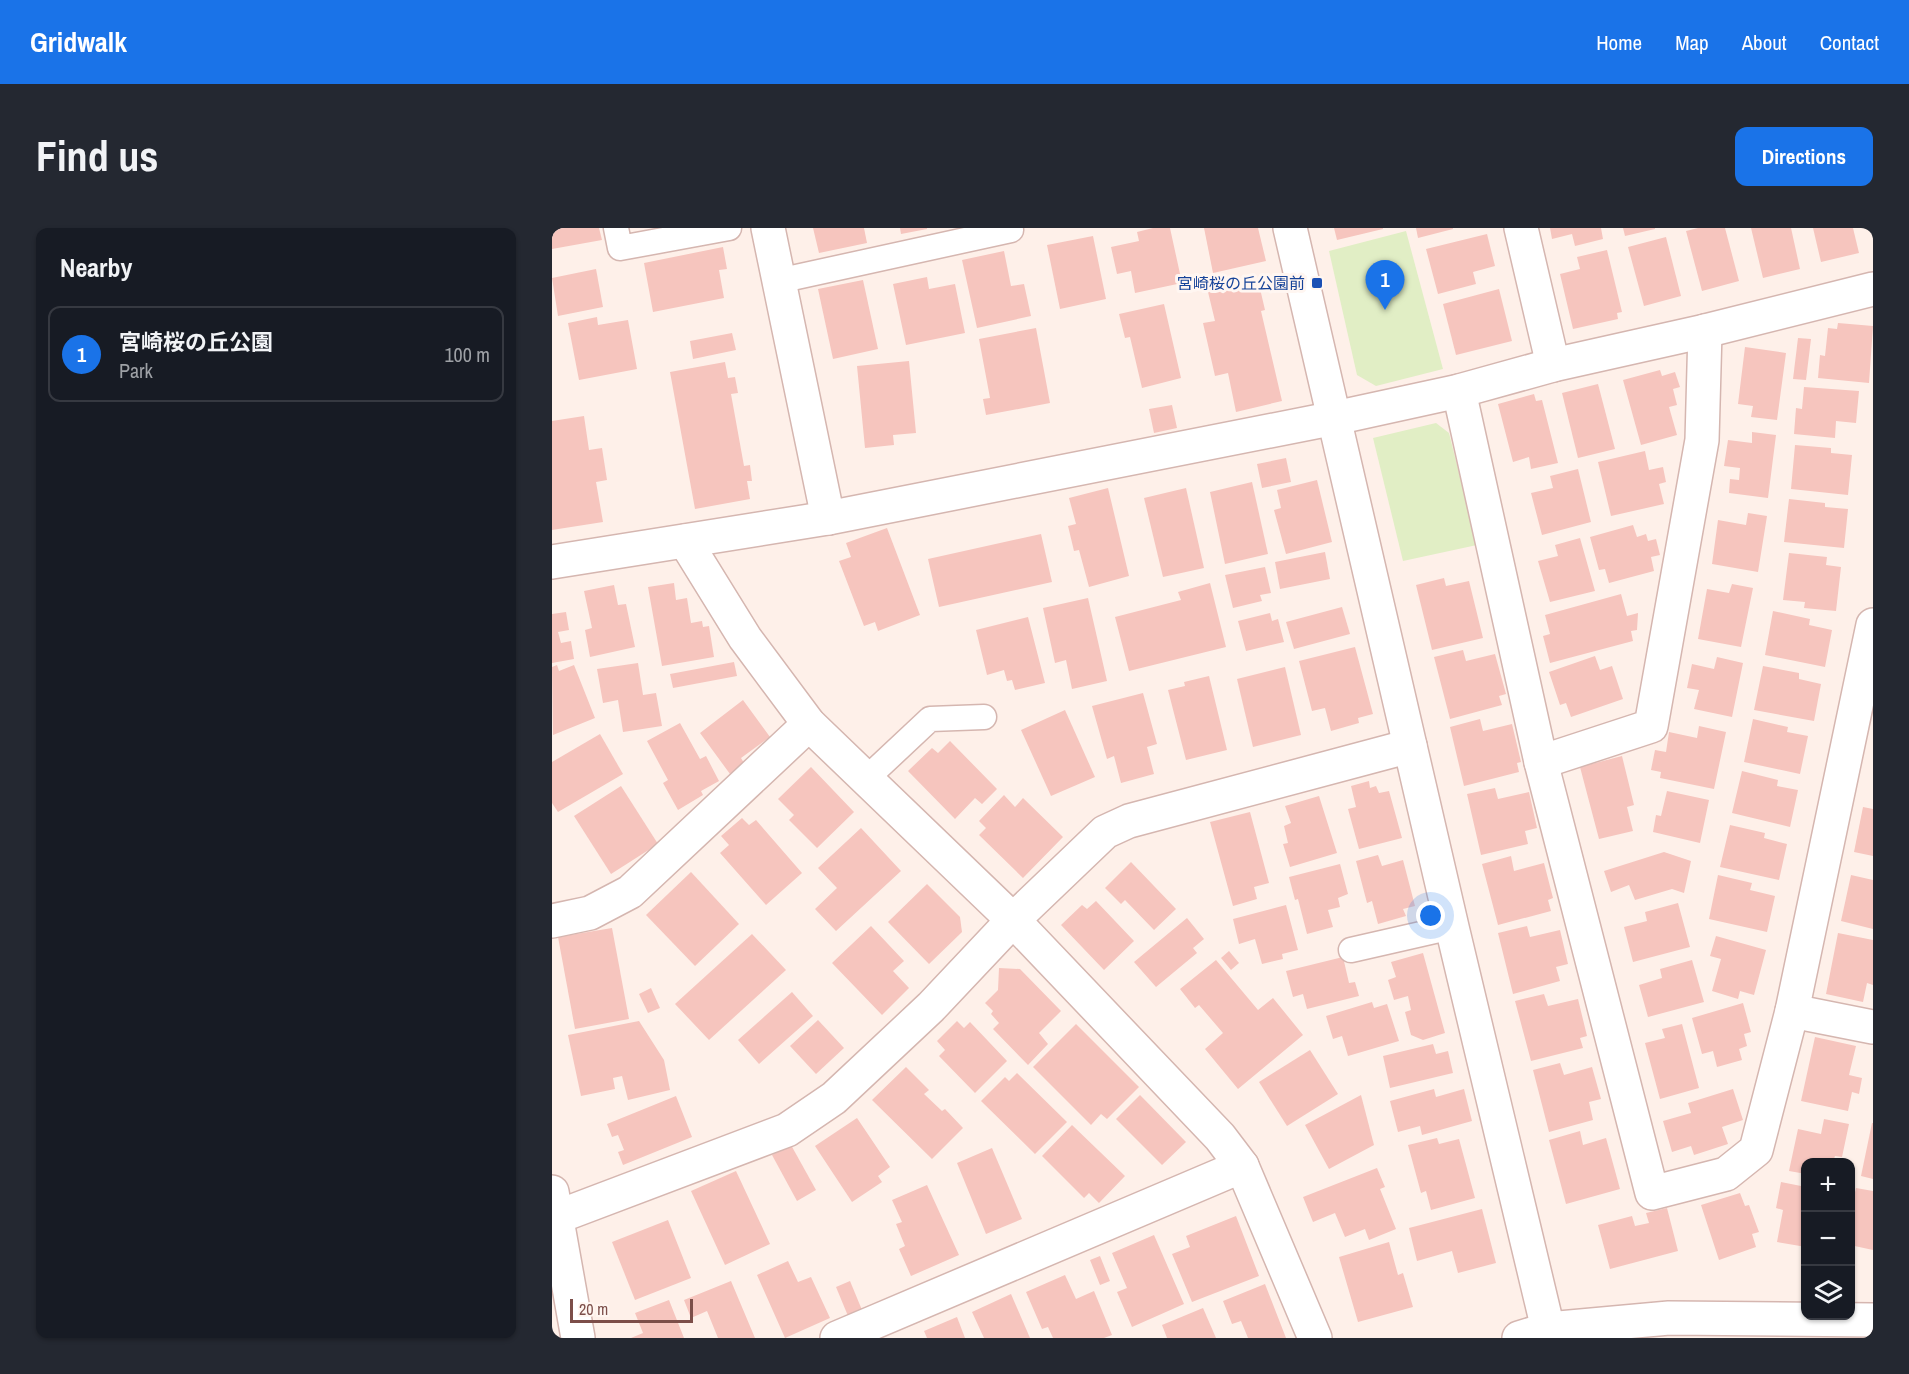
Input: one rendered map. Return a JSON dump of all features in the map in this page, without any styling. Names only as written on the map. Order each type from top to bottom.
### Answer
[{"type":"street","points":[[768,228],[828,518]]},
{"type":"street","points":[[1290,228],[1452,927],[1534,1334],[1669,1318],[1873,1320]]},
{"type":"street","points":[[1521,228],[1553,365]]},
{"type":"street","points":[[552,562],[828,518],[1335,418],[1459,391],[1553,365],[1705,331],[1873,289]]},
{"type":"street","points":[[1541,762],[1651,726],[1702,440],[1705,331]]},
{"type":"street","points":[[1459,391],[1541,762],[1652,1193],[1726,1174],[1756,1150],[1792,1011],[1873,625]]},
{"type":"street","points":[[685,542],[745,638],[809,724],[1013,920],[1221,1137],[1242,1166],[1315,1338]]},
{"type":"street","points":[[552,921],[590,913],[630,892],[809,724]]},
{"type":"street","points":[[578,1338],[555,1204],[787,1130],[842,1091],[931,1007],[1013,920],[1105,832],[1130,821],[1410,746]]},
{"type":"street","points":[[1792,1011],[1873,1027]]},
{"type":"street","points":[[837,1338],[1242,1166]]},
{"type":"lane","points":[[616,228],[620,248],[729,228]]},
{"type":"lane","points":[[778,281],[1011,230]]},
{"type":"lane","points":[[866,779],[930,719],[984,717]]},
{"type":"lane","points":[[1351,950],[1452,927]]},
{"type":"green space","points":[[1406,231],[1443,369],[1376,386],[1357,375],[1329,251]]},
{"type":"green space","points":[[1436,423],[1449,433],[1477,545],[1403,561],[1373,438]]},
{"type":"building","points":[[552,228],[599,228],[602,240],[552,249]]},
{"type":"building","points":[[813,228],[864,228],[867,243],[819,253]]},
{"type":"building","points":[[900,228],[927,228],[927,229],[901,234]]},
{"type":"building","points":[[1153,228],[1170,228],[1182,283],[1135,293],[1131,271],[1117,274],[1111,247],[1139,241],[1137,232]]},
{"type":"building","points":[[1204,228],[1258,228],[1266,261],[1213,273]]},
{"type":"building","points":[[1334,228],[1383,228],[1383,229],[1337,240]]},
{"type":"building","points":[[1416,228],[1453,228],[1453,229],[1418,238]]},
{"type":"building","points":[[1550,228],[1601,228],[1603,239],[1575,246],[1572,234],[1552,239]]},
{"type":"building","points":[[1623,228],[1655,228],[1655,229],[1625,236]]},
{"type":"building","points":[[1698,228],[1725,228],[1739,281],[1702,291],[1686,231]]},
{"type":"building","points":[[1751,228],[1791,228],[1800,269],[1763,278]]},
{"type":"building","points":[[1813,228],[1853,228],[1859,253],[1821,262]]},
{"type":"building","points":[[1487,234],[1495,266],[1473,272],[1476,284],[1438,294],[1426,249]]},
{"type":"building","points":[[1093,236],[1106,299],[1060,309],[1047,245]]},
{"type":"building","points":[[1666,237],[1681,296],[1644,306],[1628,247]]},
{"type":"building","points":[[723,247],[727,269],[719,270],[724,298],[653,312],[644,263]]},
{"type":"building","points":[[1607,250],[1622,312],[1617,313],[1618,319],[1573,329],[1560,274],[1580,269],[1577,257]]},
{"type":"building","points":[[1004,251],[1011,286],[1024,284],[1031,316],[977,328],[962,260]]},
{"type":"building","points":[[596,269],[603,307],[558,316],[552,278]]},
{"type":"building","points":[[927,277],[929,289],[955,284],[965,333],[906,345],[893,284]]},
{"type":"building","points":[[863,280],[878,349],[833,359],[818,289]]},
{"type":"building","points":[[1258,280],[1265,310],[1261,311],[1282,401],[1236,412],[1228,373],[1215,376],[1203,323],[1215,321],[1208,292]]},
{"type":"building","points":[[1499,289],[1512,341],[1456,355],[1443,304]]},
{"type":"building","points":[[1164,304],[1181,378],[1142,388],[1130,337],[1125,338],[1119,314]]},
{"type":"building","points":[[597,317],[598,325],[628,320],[637,369],[579,380],[568,323]]},
{"type":"building","points":[[1838,323],[1873,326],[1869,383],[1818,378],[1820,355],[1825,356],[1828,328],[1837,329]]},
{"type":"building","points":[[1036,328],[1050,403],[986,415],[983,399],[990,398],[979,339]]},
{"type":"building","points":[[732,333],[736,350],[693,359],[690,341]]},
{"type":"building","points":[[1798,338],[1811,339],[1806,380],[1793,379]]},
{"type":"building","points":[[1745,347],[1786,353],[1777,420],[1751,417],[1753,406],[1738,404]]},
{"type":"building","points":[[909,361],[916,433],[893,435],[894,445],[865,448],[857,366]]},
{"type":"building","points":[[725,362],[728,378],[735,377],[738,393],[731,394],[744,466],[750,465],[752,481],[747,481],[750,499],[695,509],[670,372]]},
{"type":"building","points":[[1660,370],[1662,376],[1675,372],[1680,387],[1673,389],[1677,405],[1669,407],[1677,435],[1641,445],[1623,380]]},
{"type":"building","points":[[1598,384],[1615,449],[1578,458],[1562,393]]},
{"type":"building","points":[[1804,387],[1859,391],[1856,423],[1836,421],[1835,438],[1794,434],[1796,408],[1802,409]]},
{"type":"building","points":[[1534,394],[1536,401],[1542,400],[1558,463],[1531,469],[1529,457],[1513,462],[1498,404]]},
{"type":"building","points":[[1172,405],[1177,428],[1154,433],[1149,409]]},
{"type":"building","points":[[584,416],[589,450],[602,448],[607,480],[596,482],[603,522],[552,530],[552,421]]},
{"type":"building","points":[[1752,432],[1776,435],[1768,498],[1729,493],[1730,479],[1739,480],[1740,468],[1724,466],[1728,440],[1752,443]]},
{"type":"building","points":[[1795,445],[1831,448],[1831,453],[1852,455],[1848,495],[1791,489]]},
{"type":"building","points":[[1645,451],[1649,470],[1663,467],[1666,482],[1659,484],[1664,504],[1611,516],[1598,462]]},
{"type":"building","points":[[1286,458],[1291,482],[1262,488],[1257,464]]},
{"type":"building","points":[[1578,469],[1591,522],[1542,535],[1531,493],[1553,488],[1550,476]]},
{"type":"building","points":[[1317,480],[1332,542],[1286,554],[1274,510],[1281,508],[1277,490]]},
{"type":"building","points":[[1252,482],[1268,554],[1225,564],[1210,492]]},
{"type":"building","points":[[1108,488],[1129,576],[1089,587],[1079,550],[1074,551],[1068,526],[1076,524],[1069,498]]},
{"type":"building","points":[[1186,488],[1204,568],[1163,577],[1144,498]]},
{"type":"building","points":[[1789,499],[1825,503],[1825,507],[1848,509],[1844,548],[1784,542]]},
{"type":"building","points":[[1748,513],[1767,516],[1758,572],[1712,564],[1718,520],[1746,525]]},
{"type":"building","points":[[1633,525],[1637,537],[1646,534],[1648,541],[1656,539],[1660,555],[1651,557],[1654,571],[1609,583],[1605,569],[1599,570],[1590,537]]},
{"type":"building","points":[[887,528],[920,615],[878,631],[875,622],[864,626],[839,561],[851,557],[846,543]]},
{"type":"building","points":[[1041,534],[1052,582],[939,607],[928,559]]},
{"type":"building","points":[[1580,538],[1595,591],[1550,602],[1538,561],[1558,556],[1555,545]]},
{"type":"building","points":[[1325,552],[1330,579],[1280,589],[1275,562]]},
{"type":"building","points":[[1789,553],[1827,557],[1826,565],[1841,567],[1836,611],[1804,608],[1805,602],[1783,600]]},
{"type":"building","points":[[1265,567],[1271,593],[1260,595],[1262,601],[1233,608],[1225,575]]},
{"type":"building","points":[[1444,578],[1446,586],[1469,581],[1483,638],[1432,650],[1416,585]]},
{"type":"building","points":[[674,583],[676,600],[687,598],[691,623],[702,621],[703,627],[709,626],[714,657],[662,666],[648,587]]},
{"type":"building","points":[[1210,583],[1226,647],[1129,671],[1115,617],[1181,600],[1178,592]]},
{"type":"building","points":[[1732,584],[1753,588],[1741,647],[1698,639],[1707,589],[1729,593]]},
{"type":"building","points":[[614,585],[618,605],[626,604],[635,647],[590,657],[585,630],[592,628],[584,591]]},
{"type":"building","points":[[1621,594],[1627,616],[1638,613],[1637,630],[1631,631],[1633,641],[1550,663],[1543,636],[1550,634],[1545,615]]},
{"type":"building","points":[[1088,598],[1107,681],[1072,689],[1066,660],[1055,663],[1043,608]]},
{"type":"building","points":[[1342,607],[1350,634],[1294,649],[1286,622]]},
{"type":"building","points":[[1773,611],[1810,619],[1809,625],[1832,630],[1825,667],[1765,655]]},
{"type":"building","points":[[566,612],[569,630],[558,632],[561,643],[571,641],[574,659],[552,663],[552,614]]},
{"type":"building","points":[[1270,613],[1272,621],[1278,619],[1284,642],[1246,651],[1238,621]]},
{"type":"building","points":[[1028,617],[1045,683],[1015,690],[1012,680],[1007,681],[1004,670],[987,675],[976,630]]},
{"type":"building","points":[[1355,647],[1373,714],[1358,718],[1359,723],[1331,731],[1325,708],[1312,711],[1299,661]]},
{"type":"building","points":[[1463,650],[1466,661],[1495,654],[1506,694],[1499,696],[1502,705],[1450,719],[1434,657]]},
{"type":"building","points":[[1595,656],[1600,670],[1612,666],[1623,699],[1571,717],[1566,703],[1560,705],[1549,672]]},
{"type":"building","points":[[1717,657],[1743,663],[1732,717],[1694,709],[1699,690],[1687,688],[1692,664],[1714,669]]},
{"type":"building","points":[[734,662],[737,676],[673,688],[670,674]]},
{"type":"building","points":[[638,663],[643,695],[656,693],[662,726],[623,732],[618,700],[603,703],[597,669]]},
{"type":"building","points":[[557,665],[559,671],[574,665],[595,718],[553,735],[552,667]]},
{"type":"building","points":[[1763,666],[1799,673],[1799,679],[1821,684],[1814,721],[1754,710]]},
{"type":"building","points":[[1285,667],[1301,735],[1253,747],[1237,679]]},
{"type":"building","points":[[1209,676],[1227,750],[1186,760],[1168,690],[1185,686],[1184,682]]},
{"type":"building","points":[[1143,693],[1157,744],[1147,747],[1154,774],[1121,783],[1114,756],[1107,759],[1092,706]]},
{"type":"building","points":[[743,700],[770,737],[741,758],[744,763],[730,774],[700,733]]},
{"type":"building","points":[[1065,710],[1095,777],[1051,796],[1021,730]]},
{"type":"building","points":[[1480,719],[1483,731],[1512,724],[1521,762],[1517,763],[1519,772],[1464,786],[1450,727]]},
{"type":"building","points":[[1753,719],[1788,727],[1787,732],[1808,736],[1800,774],[1744,762]]},
{"type":"building","points":[[680,723],[700,759],[706,756],[719,781],[701,791],[703,795],[678,810],[663,783],[668,780],[647,741]]},
{"type":"building","points":[[1699,726],[1726,732],[1714,789],[1660,778],[1661,772],[1651,770],[1655,750],[1666,752],[1669,732],[1697,738]]},
{"type":"building","points":[[600,734],[623,774],[558,812],[552,803],[552,762]]},
{"type":"building","points":[[950,741],[997,789],[982,804],[975,798],[955,819],[908,771],[932,748],[938,753]]},
{"type":"building","points":[[1622,756],[1634,805],[1627,807],[1633,831],[1599,839],[1580,767]]},
{"type":"building","points":[[811,767],[854,812],[817,848],[789,820],[794,815],[778,799]]},
{"type":"building","points":[[1742,771],[1778,780],[1777,786],[1798,790],[1790,827],[1732,813]]},
{"type":"building","points":[[1369,781],[1370,788],[1376,786],[1379,793],[1389,791],[1402,838],[1359,849],[1348,809],[1356,807],[1351,786]]},
{"type":"building","points":[[621,786],[658,844],[611,874],[574,816]]},
{"type":"building","points":[[1495,788],[1498,799],[1529,792],[1537,828],[1525,831],[1528,844],[1481,855],[1467,794]]},
{"type":"building","points":[[1667,791],[1709,800],[1700,843],[1653,832],[1656,815],[1661,816]]},
{"type":"building","points":[[1004,795],[1015,807],[1023,798],[1063,837],[1023,878],[979,835],[986,828],[979,821]]},
{"type":"building","points":[[1319,796],[1337,853],[1290,867],[1283,844],[1288,843],[1284,826],[1291,823],[1285,806]]},
{"type":"building","points":[[1863,807],[1873,809],[1873,856],[1854,852]]},
{"type":"building","points":[[1250,812],[1269,883],[1254,887],[1257,899],[1233,906],[1210,822]]},
{"type":"building","points":[[742,818],[749,825],[756,820],[802,873],[766,905],[720,853],[729,845],[721,836]]},
{"type":"building","points":[[1730,825],[1765,833],[1764,838],[1787,844],[1779,880],[1720,867]]},
{"type":"building","points":[[861,828],[901,871],[836,931],[815,909],[837,888],[818,868]]},
{"type":"building","points":[[1664,852],[1691,861],[1684,893],[1672,889],[1635,900],[1629,885],[1611,892],[1604,871]]},
{"type":"building","points":[[1378,855],[1382,866],[1403,860],[1415,906],[1403,909],[1406,916],[1378,924],[1372,901],[1367,903],[1356,861]]},
{"type":"building","points":[[1511,856],[1514,871],[1544,863],[1553,898],[1548,900],[1551,911],[1498,925],[1482,864]]},
{"type":"building","points":[[1131,862],[1176,909],[1154,930],[1125,900],[1121,904],[1105,888]]},
{"type":"building","points":[[1340,864],[1348,894],[1338,898],[1340,907],[1328,910],[1333,927],[1307,934],[1298,899],[1295,900],[1289,877]]},
{"type":"building","points":[[691,872],[739,924],[695,966],[646,915]]},
{"type":"building","points":[[1718,875],[1752,883],[1750,890],[1775,896],[1767,932],[1709,919]]},
{"type":"building","points":[[1851,875],[1873,880],[1873,929],[1841,921]]},
{"type":"building","points":[[927,884],[960,917],[962,932],[929,964],[888,922]]},
{"type":"building","points":[[1096,901],[1134,941],[1104,970],[1061,925],[1082,905],[1087,909]]},
{"type":"building","points":[[1678,903],[1690,947],[1633,962],[1624,927],[1647,921],[1645,912]]},
{"type":"building","points":[[1286,905],[1298,950],[1282,954],[1283,959],[1262,964],[1255,939],[1239,944],[1233,919]]},
{"type":"building","points":[[1187,918],[1204,939],[1193,948],[1197,953],[1156,987],[1134,962]]},
{"type":"building","points":[[871,926],[904,961],[893,971],[909,988],[882,1015],[832,963]]},
{"type":"building","points":[[1527,926],[1530,937],[1560,930],[1568,964],[1556,967],[1560,981],[1513,994],[1498,933]]},
{"type":"building","points":[[612,928],[629,1019],[575,1029],[558,937]]},
{"type":"building","points":[[1838,933],[1873,940],[1873,985],[1867,983],[1863,1002],[1826,994]]},
{"type":"building","points":[[752,934],[786,970],[709,1040],[675,1004]]},
{"type":"building","points":[[1716,936],[1766,950],[1754,995],[1740,991],[1738,999],[1712,991],[1721,959],[1710,956]]},
{"type":"building","points":[[1229,951],[1239,963],[1231,970],[1221,958]]},
{"type":"building","points":[[1423,953],[1445,1033],[1423,1040],[1411,1035],[1405,1012],[1411,1010],[1408,996],[1394,1000],[1388,980],[1396,977],[1391,962]]},
{"type":"building","points":[[1343,957],[1349,983],[1355,982],[1359,996],[1307,1009],[1303,994],[1293,997],[1286,971]]},
{"type":"building","points":[[1216,960],[1258,1010],[1273,998],[1303,1035],[1238,1089],[1205,1049],[1223,1033],[1199,1005],[1195,1008],[1180,989]]},
{"type":"building","points":[[1692,960],[1704,1002],[1648,1017],[1639,985],[1662,978],[1660,969]]},
{"type":"building","points":[[999,968],[1020,969],[1061,1011],[1039,1033],[1048,1044],[1028,1065],[993,1029],[999,1023],[991,1014],[993,1011],[985,1003],[998,990]]},
{"type":"building","points":[[651,988],[660,1008],[648,1013],[639,994]]},
{"type":"building","points":[[792,992],[813,1016],[759,1064],[738,1040]]},
{"type":"building","points":[[1544,994],[1548,1006],[1578,999],[1587,1036],[1580,1038],[1583,1048],[1531,1061],[1515,1001]]},
{"type":"building","points":[[1372,1002],[1374,1008],[1387,1004],[1399,1041],[1348,1056],[1342,1036],[1333,1039],[1326,1016]]},
{"type":"building","points":[[1743,1003],[1751,1032],[1744,1034],[1747,1046],[1739,1049],[1742,1060],[1717,1067],[1713,1051],[1702,1054],[1692,1018]]},
{"type":"building","points":[[818,1020],[844,1048],[816,1074],[790,1046]]},
{"type":"building","points":[[639,1021],[664,1060],[670,1090],[628,1100],[622,1076],[613,1078],[615,1089],[581,1096],[568,1035]]},
{"type":"building","points":[[957,1021],[964,1028],[970,1022],[1007,1061],[975,1093],[939,1056],[945,1050],[937,1041]]},
{"type":"building","points":[[1076,1024],[1139,1087],[1107,1119],[1101,1114],[1091,1125],[1033,1067]]},
{"type":"building","points":[[1682,1024],[1699,1088],[1660,1099],[1645,1043],[1665,1038],[1662,1029]]},
{"type":"building","points":[[1815,1037],[1856,1046],[1849,1075],[1862,1078],[1859,1094],[1852,1092],[1848,1111],[1801,1101]]},
{"type":"building","points":[[1433,1044],[1436,1054],[1448,1051],[1453,1073],[1390,1088],[1383,1056]]},
{"type":"building","points":[[1310,1050],[1338,1094],[1287,1126],[1259,1082]]},
{"type":"building","points":[[1560,1063],[1564,1075],[1592,1067],[1601,1099],[1589,1102],[1593,1120],[1549,1132],[1533,1070]]},
{"type":"building","points":[[906,1067],[929,1090],[924,1094],[942,1111],[945,1109],[963,1128],[932,1159],[872,1100]]},
{"type":"building","points":[[1017,1073],[1067,1122],[1035,1154],[981,1101],[1005,1077],[1009,1081]]},
{"type":"building","points":[[1434,1089],[1436,1097],[1464,1089],[1472,1121],[1422,1135],[1420,1126],[1398,1132],[1390,1101]]},
{"type":"building","points":[[1733,1089],[1743,1120],[1722,1127],[1728,1144],[1694,1155],[1691,1146],[1672,1152],[1663,1121],[1691,1113],[1688,1103]]},
{"type":"building","points":[[1140,1095],[1186,1142],[1162,1165],[1116,1119]]},
{"type":"building","points":[[1361,1095],[1374,1145],[1329,1169],[1305,1125]]},
{"type":"building","points":[[676,1096],[692,1137],[623,1165],[618,1152],[624,1150],[618,1135],[612,1137],[607,1124]]},
{"type":"building","points":[[857,1118],[890,1167],[878,1176],[882,1182],[852,1202],[815,1146]]},
{"type":"building","points":[[1824,1119],[1849,1124],[1842,1157],[1801,1158],[1801,1173],[1789,1171],[1798,1129],[1821,1134]]},
{"type":"building","points":[[1873,1123],[1873,1179],[1861,1176]]},
{"type":"building","points":[[1072,1125],[1125,1176],[1099,1203],[1089,1193],[1084,1198],[1042,1156]]},
{"type":"building","points":[[1580,1131],[1583,1145],[1606,1138],[1620,1189],[1566,1204],[1549,1140]]},
{"type":"building","points":[[1437,1138],[1439,1144],[1459,1139],[1475,1198],[1431,1210],[1426,1191],[1421,1193],[1408,1145]]},
{"type":"building","points":[[791,1145],[816,1190],[797,1201],[772,1155]]},
{"type":"building","points":[[992,1148],[1022,1219],[986,1234],[957,1163]]},
{"type":"building","points":[[1377,1168],[1385,1187],[1380,1189],[1396,1229],[1369,1240],[1365,1229],[1345,1237],[1335,1213],[1313,1222],[1303,1197]]},
{"type":"building","points":[[736,1171],[770,1244],[725,1265],[691,1191]]},
{"type":"building","points":[[1781,1182],[1801,1186],[1801,1246],[1777,1242],[1783,1210],[1776,1208]]},
{"type":"building","points":[[927,1185],[959,1255],[911,1276],[899,1249],[905,1246],[896,1224],[902,1222],[892,1200]]},
{"type":"building","points":[[1856,1188],[1873,1191],[1873,1250],[1855,1246]]},
{"type":"building","points":[[1740,1193],[1745,1206],[1749,1205],[1759,1232],[1752,1234],[1756,1247],[1719,1260],[1701,1205]]},
{"type":"building","points":[[1667,1208],[1678,1251],[1610,1269],[1598,1225],[1632,1216],[1635,1226],[1649,1223],[1646,1213]]},
{"type":"building","points":[[1482,1209],[1496,1263],[1458,1273],[1452,1251],[1417,1261],[1409,1228]]},
{"type":"building","points":[[1236,1216],[1259,1276],[1192,1302],[1172,1254],[1190,1247],[1186,1236]]},
{"type":"building","points":[[668,1220],[691,1278],[635,1300],[612,1242]]},
{"type":"building","points":[[1154,1235],[1184,1304],[1132,1327],[1117,1292],[1127,1288],[1112,1253]]},
{"type":"building","points":[[1389,1242],[1398,1275],[1403,1273],[1413,1307],[1358,1322],[1339,1257]]},
{"type":"building","points":[[1100,1256],[1110,1281],[1100,1285],[1090,1260]]},
{"type":"building","points":[[788,1261],[798,1282],[811,1277],[830,1318],[785,1338],[757,1275]]},
{"type":"building","points":[[1065,1275],[1076,1299],[1094,1291],[1112,1335],[1104,1338],[1053,1338],[1048,1327],[1042,1329],[1026,1292]]},
{"type":"building","points":[[731,1281],[755,1338],[718,1338],[707,1311],[691,1318],[684,1300]]},
{"type":"building","points":[[850,1281],[862,1310],[848,1316],[836,1287]]},
{"type":"building","points":[[1265,1284],[1286,1338],[1248,1338],[1241,1321],[1232,1324],[1223,1301]]},
{"type":"building","points":[[1011,1294],[1030,1338],[984,1338],[972,1312]]},
{"type":"building","points":[[669,1300],[684,1338],[631,1338],[643,1333],[635,1313]]},
{"type":"building","points":[[1203,1308],[1216,1338],[1167,1338],[1162,1325]]},
{"type":"building","points":[[957,1317],[965,1338],[927,1338],[924,1331]]},
{"type":"place","name":"宮崎桜の丘公園前","points":[[1317,283]]},
{"type":"place","name":"宮崎桜の丘公園","points":[[1385,310]]}]
